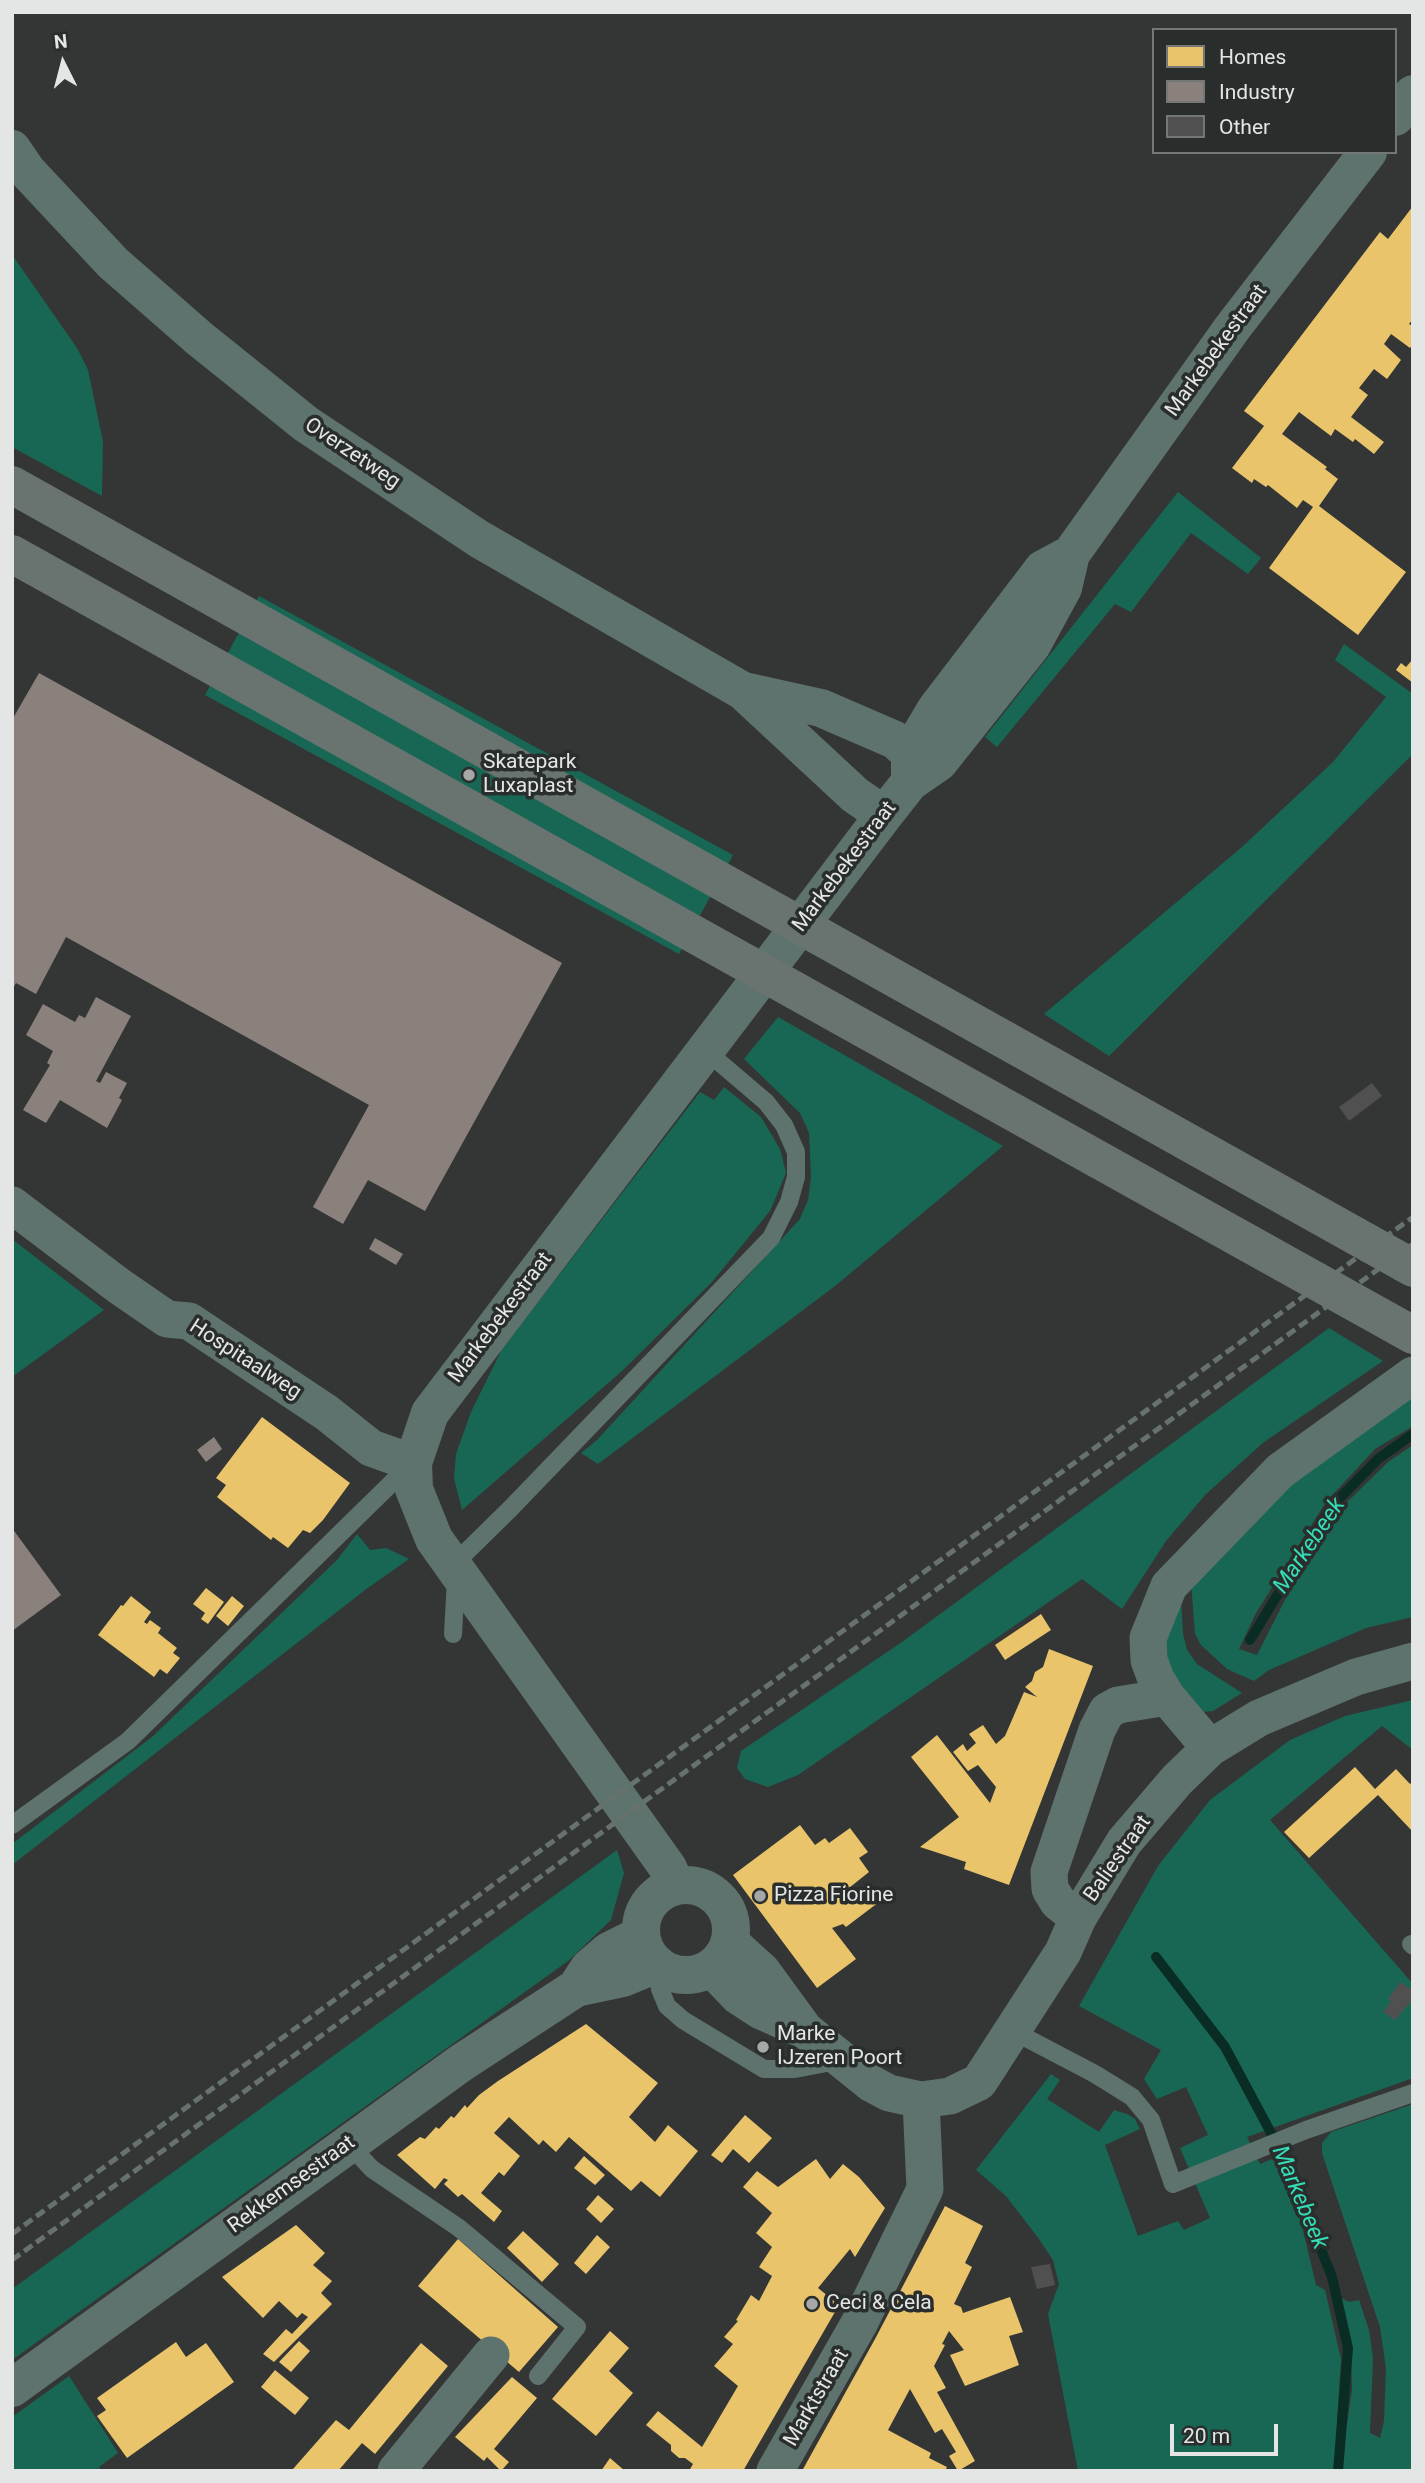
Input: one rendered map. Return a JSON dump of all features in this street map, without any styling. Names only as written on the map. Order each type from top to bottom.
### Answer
[{"type":"highway","points":[[12,485],[1413,1268]]},
{"type":"highway","points":[[12,554],[1413,1335]]},
{"type":"street","name":"Overzetweg","points":[[12,149],[27,171],[113,263],[200,339],[306,424],[479,539],[743,691],[855,795],[884,815]]},
{"type":"street","name":"Markebekestraat","points":[[676,1885],[667,1868],[434,1539],[414,1489],[413,1463],[430,1413],[884,815],[916,768],[939,762],[1032,645],[1063,588],[1071,554],[1233,327],[1366,154]]},
{"type":"street","name":"Overzetweg","points":[[743,691],[821,708],[895,740],[916,768]]},
{"type":"street","name":"Hospitaalweg","points":[[12,1205],[167,1319],[189,1321],[327,1413],[371,1448],[413,1463]]},
{"type":"street","points":[[1210,1748],[1167,1697],[1149,1660],[1148,1638],[1169,1586],[1280,1471],[1413,1375]]},
{"type":"street","name":"Baliestraat","points":[[921,2101],[950,2096],[979,2082],[1063,1952],[1078,1918],[1124,1842],[1177,1780],[1210,1748],[1259,1718],[1356,1677],[1413,1661]]},
{"type":"street","points":[[1078,1918],[1058,1902],[1051,1888],[1049,1872],[1097,1730],[1107,1712],[1118,1705],[1167,1697]]},
{"type":"street","points":[[676,1885],[695,1885],[712,1892],[725,1906],[731,1923],[720,1955],[697,1974],[669,1972],[649,1950],[641,1922],[645,1909],[653,1898],[676,1885]]},
{"type":"street","name":"Rekkemsestraat","points":[[12,2388],[348,2143],[461,2063],[576,1988],[589,1968],[609,1951],[649,1950]]},
{"type":"street","points":[[720,1955],[762,1971],[805,2030],[872,2084],[889,2094],[921,2101]]},
{"type":"street","name":"Marktstraat","points":[[775,2471],[860,2322],[925,2189],[921,2101]]},
{"type":"street","points":[[396,2471],[491,2356]]},
{"type":"lane","points":[[453,1634],[457,1562],[771,1238],[789,1202],[796,1177],[796,1152],[784,1125],[766,1102],[705,1051]]},
{"type":"lane","points":[[12,1825],[128,1741],[413,1463]]},
{"type":"lane","points":[[649,1950],[667,2006],[684,2020],[764,2068],[795,2069],[842,2060]]},
{"type":"lane","points":[[1013,2031],[1095,2074],[1132,2097],[1151,2120],[1173,2184],[1300,2132],[1413,2093]]},
{"type":"lane","points":[[348,2143],[372,2169],[459,2228],[577,2327],[538,2376]]},
{"type":"green space","points":[[12,248],[13,256],[77,348],[88,370],[103,442],[102,496],[12,447]]},
{"type":"green space","points":[[1178,492],[1261,558],[1248,574],[1191,533],[1131,612],[1115,604],[997,747],[985,737]]},
{"type":"green space","name":"Skatepark Luxaplast","points":[[259,596],[733,855],[679,954],[205,695]]},
{"type":"green space","points":[[1344,644],[1413,694],[1413,754],[1109,1056],[1044,1014],[1242,847],[1333,762],[1386,697],[1335,660]]},
{"type":"green space","points":[[778,1017],[1003,1146],[835,1286],[598,1464],[581,1453],[597,1440],[800,1219],[808,1200],[811,1177],[809,1133],[800,1113],[744,1059]]},
{"type":"green space","points":[[724,1087],[761,1117],[780,1149],[786,1173],[770,1211],[712,1282],[622,1371],[462,1510],[454,1478],[456,1454],[471,1412],[502,1349],[700,1092],[714,1100]]},
{"type":"green space","points":[[12,1239],[104,1310],[12,1377]]},
{"type":"green space","points":[[1329,1328],[1383,1361],[1264,1442],[1206,1494],[1166,1541],[1122,1609],[1082,1579],[798,1775],[768,1787],[745,1779],[737,1768],[741,1751],[902,1642]]},
{"type":"green space","points":[[1413,1389],[1413,1426],[1375,1449],[1326,1502],[1256,1613],[1239,1649],[1257,1655],[1288,1594],[1339,1510],[1388,1462],[1413,1445],[1413,1617],[1366,1628],[1269,1670],[1254,1681],[1227,1669],[1201,1645],[1195,1634],[1191,1582],[1257,1506]]},
{"type":"green space","points":[[357,1534],[370,1550],[386,1548],[409,1559],[365,1590],[12,1865],[12,1844],[152,1737],[337,1560]]},
{"type":"green space","points":[[1181,1597],[1183,1634],[1187,1650],[1197,1664],[1242,1693],[1213,1711],[1202,1712],[1173,1677],[1164,1653],[1163,1625]]},
{"type":"green space","points":[[1413,1700],[1413,1750],[1382,1726],[1270,1820],[1413,1984],[1413,2078],[1247,2137],[1260,2164],[1277,2157],[1289,2172],[1316,2285],[1325,2290],[1341,2359],[1337,2421],[1347,2424],[1352,2390],[1351,2348],[1341,2298],[1349,2302],[1359,2300],[1369,2330],[1373,2358],[1370,2433],[1380,2438],[1384,2421],[1386,2368],[1380,2327],[1322,2153],[1322,2143],[1331,2132],[1413,2104],[1413,2471],[1078,2471],[1048,2314],[1059,2284],[1053,2260],[1006,2196],[976,2170],[1051,2074],[1060,2080],[1047,2099],[1099,2132],[1114,2110],[1135,2119],[1140,2129],[1105,2145],[1138,2236],[1178,2221],[1184,2230],[1210,2218],[1180,2148],[1208,2135],[1186,2087],[1157,2099],[1144,2079],[1161,2050],[1079,2006],[1158,1866],[1210,1800],[1290,1740],[1345,1716]]},
{"type":"green space","points":[[617,1850],[624,1873],[611,1920],[568,1961],[12,2360],[12,2289]]},
{"type":"green space","points":[[69,2376],[118,2453],[99,2467],[101,2471],[12,2471],[12,2417]]},
{"type":"building: Homes","points":[[1413,206],[1413,319],[1409,324],[1413,326],[1413,344],[1410,348],[1391,334],[1384,344],[1401,360],[1387,379],[1374,369],[1359,388],[1368,395],[1351,417],[1384,442],[1374,454],[1355,439],[1353,442],[1335,429],[1331,436],[1299,412],[1282,434],[1327,467],[1325,469],[1338,479],[1319,506],[1406,572],[1358,635],[1269,568],[1313,507],[1303,500],[1297,508],[1268,485],[1266,487],[1254,479],[1252,483],[1232,468],[1264,426],[1244,411],[1380,232],[1388,239]]},
{"type":"building: Homes","points":[[1413,659],[1413,683],[1396,670],[1401,663],[1406,667]]},
{"type":"building: Homes","points":[[262,1417],[350,1483],[323,1520],[310,1533],[303,1530],[288,1548],[273,1537],[271,1540],[217,1497],[226,1485],[216,1478]]},
{"type":"building: Homes","points":[[206,1588],[224,1602],[208,1624],[201,1619],[205,1613],[193,1604]]},
{"type":"building: Homes","points":[[131,1596],[151,1612],[144,1622],[147,1624],[150,1620],[161,1628],[158,1633],[177,1648],[173,1653],[180,1658],[167,1674],[160,1669],[154,1677],[98,1635]]},
{"type":"building: Homes","points":[[232,1596],[244,1606],[228,1626],[216,1616]]},
{"type":"building: Homes","points":[[1041,1614],[1051,1630],[1005,1660],[995,1645]]},
{"type":"building: Homes","points":[[1049,1649],[1093,1666],[1009,1885],[964,1869],[966,1862],[920,1847],[959,1817],[911,1757],[937,1735],[990,1803],[996,1787],[978,1765],[968,1771],[953,1752],[963,1744],[967,1751],[976,1743],[969,1734],[983,1725],[996,1744],[1005,1736],[1024,1692],[1037,1697],[1025,1687],[1032,1681],[1035,1672],[1043,1667]]},
{"type":"building: Homes","points":[[1355,1767],[1375,1789],[1396,1769],[1410,1784],[1413,1781],[1413,1832],[1378,1795],[1309,1858],[1284,1832]]},
{"type":"building: Homes","points":[[800,1825],[815,1845],[825,1838],[829,1843],[850,1828],[868,1852],[859,1858],[869,1872],[839,1896],[846,1905],[868,1887],[879,1902],[846,1927],[843,1924],[832,1928],[856,1959],[817,1988],[733,1875]]},
{"type":"building: Homes","points":[[586,2024],[658,2083],[629,2117],[655,2142],[668,2125],[698,2151],[660,2197],[641,2181],[631,2191],[569,2137],[556,2152],[543,2140],[539,2145],[509,2117],[494,2133],[520,2156],[504,2176],[499,2172],[481,2193],[502,2211],[494,2222],[462,2194],[458,2197],[444,2184],[448,2180],[444,2178],[435,2189],[397,2155],[420,2137],[425,2139],[436,2127],[439,2129],[451,2116],[454,2118],[465,2105],[467,2108],[498,2081]]},
{"type":"building: Homes","points":[[745,2115],[772,2138],[749,2163],[733,2149],[722,2163],[711,2155]]},
{"type":"building: Homes","points":[[584,2156],[605,2175],[595,2185],[574,2168]]},
{"type":"building: Homes","points":[[816,2159],[830,2179],[843,2164],[859,2177],[885,2208],[855,2257],[850,2249],[818,2288],[839,2305],[743,2471],[689,2471],[693,2464],[685,2458],[679,2458],[671,2451],[671,2445],[646,2425],[658,2411],[702,2447],[738,2386],[714,2366],[733,2344],[724,2337],[738,2321],[736,2320],[751,2295],[759,2301],[772,2276],[759,2267],[772,2247],[756,2233],[772,2213],[743,2187],[757,2171],[778,2187]]},
{"type":"building: Homes","points":[[598,2195],[614,2209],[601,2223],[586,2209]]},
{"type":"building: Homes","points":[[945,2206],[983,2226],[965,2263],[972,2267],[954,2304],[961,2307],[963,2313],[1010,2297],[1023,2332],[1009,2336],[1019,2365],[965,2386],[950,2355],[964,2350],[949,2331],[942,2344],[945,2345],[934,2366],[946,2388],[937,2392],[975,2461],[958,2471],[949,2456],[956,2452],[942,2429],[935,2433],[910,2389],[888,2430],[931,2453],[929,2458],[947,2467],[945,2471],[802,2471],[875,2339]]},
{"type":"building: Homes","points":[[296,2225],[325,2253],[313,2265],[332,2281],[321,2293],[332,2304],[274,2362],[263,2354],[286,2329],[292,2334],[308,2317],[302,2313],[297,2318],[279,2301],[263,2318],[222,2277]]},
{"type":"building: Homes","points":[[523,2231],[559,2264],[542,2282],[507,2248]]},
{"type":"building: Homes","points":[[597,2235],[610,2247],[586,2274],[574,2263]]},
{"type":"building: Homes","points":[[458,2239],[558,2327],[519,2372],[418,2286]]},
{"type":"building: Homes","points":[[610,2331],[629,2348],[609,2371],[633,2393],[596,2436],[552,2399]]},
{"type":"building: Homes","points":[[299,2341],[310,2351],[291,2372],[279,2362]]},
{"type":"building: Homes","points":[[176,2342],[186,2357],[206,2343],[234,2382],[127,2458],[97,2416],[106,2410],[97,2398]]},
{"type":"building: Homes","points":[[421,2343],[448,2366],[375,2454],[362,2443],[338,2471],[293,2469],[336,2420],[349,2430]]},
{"type":"building: Homes","points":[[275,2370],[309,2398],[295,2415],[261,2387]]},
{"type":"building: Homes","points":[[512,2377],[537,2398],[494,2449],[509,2462],[501,2471],[487,2457],[484,2461],[455,2437]]},
{"type":"building: Homes","points":[[610,2458],[625,2471],[601,2471]]},
{"type":"building: Industry","points":[[39,673],[562,963],[425,1211],[368,1180],[343,1224],[313,1207],[369,1105],[66,937],[36,994],[16,983],[12,990],[12,720]]},
{"type":"building: Industry","points":[[96,997],[131,1016],[96,1081],[100,1083],[106,1072],[127,1083],[119,1098],[122,1100],[107,1128],[60,1100],[46,1123],[23,1110],[50,1065],[47,1063],[53,1051],[26,1035],[43,1004],[75,1022],[79,1015],[85,1018]]},
{"type":"building: Industry","points":[[375,1238],[403,1254],[396,1265],[369,1249]]},
{"type":"building: Industry","points":[[214,1437],[222,1449],[206,1462],[197,1450]]},
{"type":"building: Industry","points":[[12,1528],[61,1595],[12,1631]]},
{"type":"building: Other","points":[[1372,1083],[1382,1096],[1349,1121],[1339,1107]]},
{"type":"building: Other","points":[[1400,1982],[1413,1990],[1413,1999],[1395,2020],[1383,2012]]},
{"type":"building: Other","points":[[1050,2264],[1055,2285],[1037,2289],[1031,2267]]},
{"type":"waterway","name":"Markebeek","points":[[1250,1640],[1331,1507],[1378,1459],[1413,1434]]},
{"type":"waterway","name":"Markebeek","points":[[1156,1957],[1225,2047],[1285,2159],[1332,2277],[1348,2348],[1338,2471]]},
{"type":"railway","points":[[12,2234],[1413,1217]]},
{"type":"railway","points":[[12,2260],[1413,1244]]},
{"type":"place","name":"Skatepark Luxaplast","points":[[469,775]]},
{"type":"place","name":"Pizza Fiorine","points":[[760,1896]]},
{"type":"place","name":"Marke IJzeren Poort","points":[[763,2047]]},
{"type":"place","name":"Ceci & Cela","points":[[812,2304]]}]
